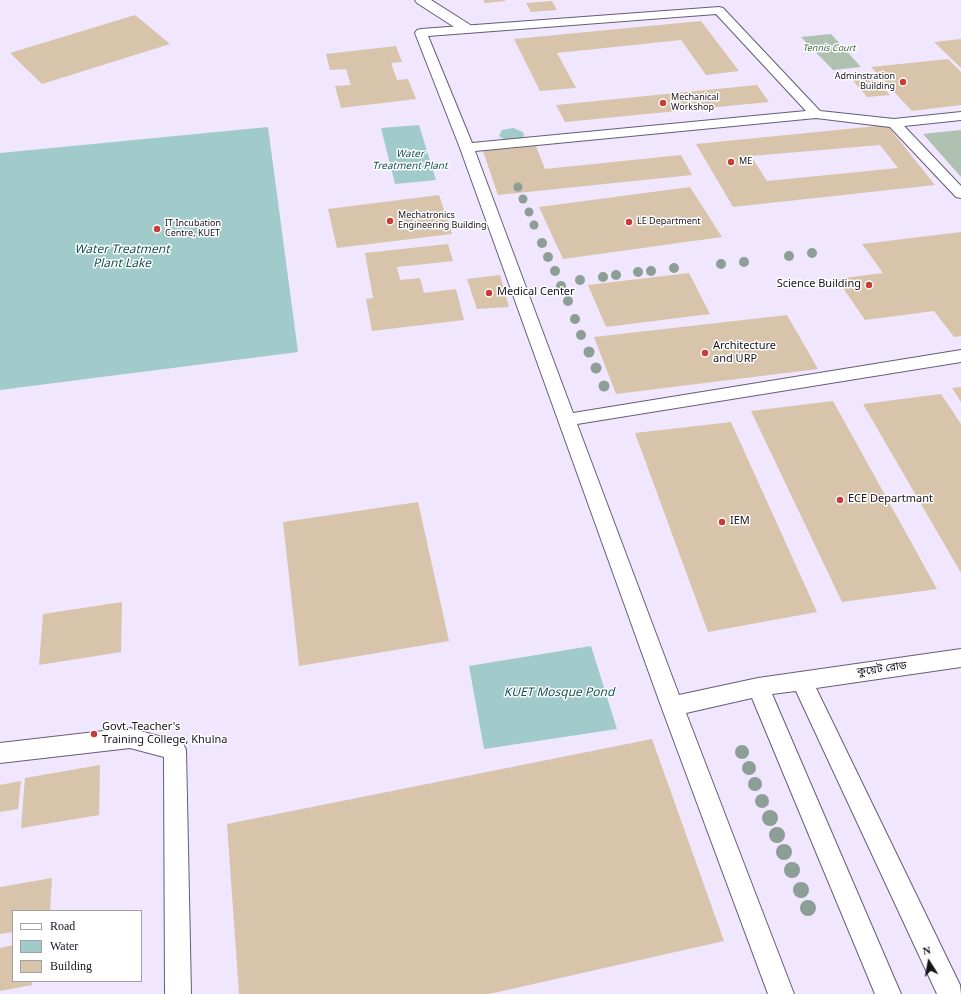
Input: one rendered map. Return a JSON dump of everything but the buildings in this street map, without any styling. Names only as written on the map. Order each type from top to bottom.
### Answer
[{"type":"street","points":[[422,0],[467,29]]},
{"type":"lane","points":[[781,994],[672,706],[466,148],[421,33],[719,10],[816,114]]},
{"type":"lane","points":[[466,148],[816,114],[894,123],[961,116]]},
{"type":"lane","points":[[894,123],[961,194]]},
{"type":"lane","points":[[566,420],[961,356]]},
{"type":"lane","name":"কুয়েট রোড","points":[[672,706],[758,687],[961,658]]},
{"type":"lane","points":[[802,681],[951,994]]},
{"type":"lane","points":[[758,687],[888,994]]},
{"type":"lane","points":[[0,753],[130,738],[175,750],[178,994]]},
{"type":"green space","name":"Tennis Court","points":[[831,34],[861,67],[833,70],[801,37]]},
{"type":"green space","points":[[961,130],[961,177],[923,134]]},
{"type":"water","name":"Water Treatment Plant","points":[[419,125],[436,180],[395,184],[381,128]]},
{"type":"water","name":"Water Treatment Plant Lake","points":[[268,127],[298,352],[0,390],[0,153]]},
{"type":"water","points":[[513,128],[523,132],[524,136],[512,140],[499,136],[502,130]]},
{"type":"water","name":"KUET Mosque Pond","points":[[591,646],[617,729],[484,749],[469,666]]},
{"type":"place","name":"Adminstration Building","points":[[903,82]]},
{"type":"place","name":"Mechanical Workshop","points":[[663,103]]},
{"type":"place","name":"ME","points":[[731,162]]},
{"type":"place","name":"Mechatronics Engineering Building","points":[[390,221]]},
{"type":"place","name":"LE Department","points":[[629,222]]},
{"type":"place","name":"IT Incubation Centre, KUET","points":[[157,229]]},
{"type":"place","name":"Science Building","points":[[869,285]]},
{"type":"place","name":"Medical Center","points":[[489,293]]},
{"type":"place","name":"Architecture and URP","points":[[705,353]]},
{"type":"place","name":"ECE Departmant","points":[[840,500]]},
{"type":"place","name":"IEM","points":[[722,522]]},
{"type":"place","name":"Govt. Teacher's Training College, Khulna","points":[[94,734]]}]
